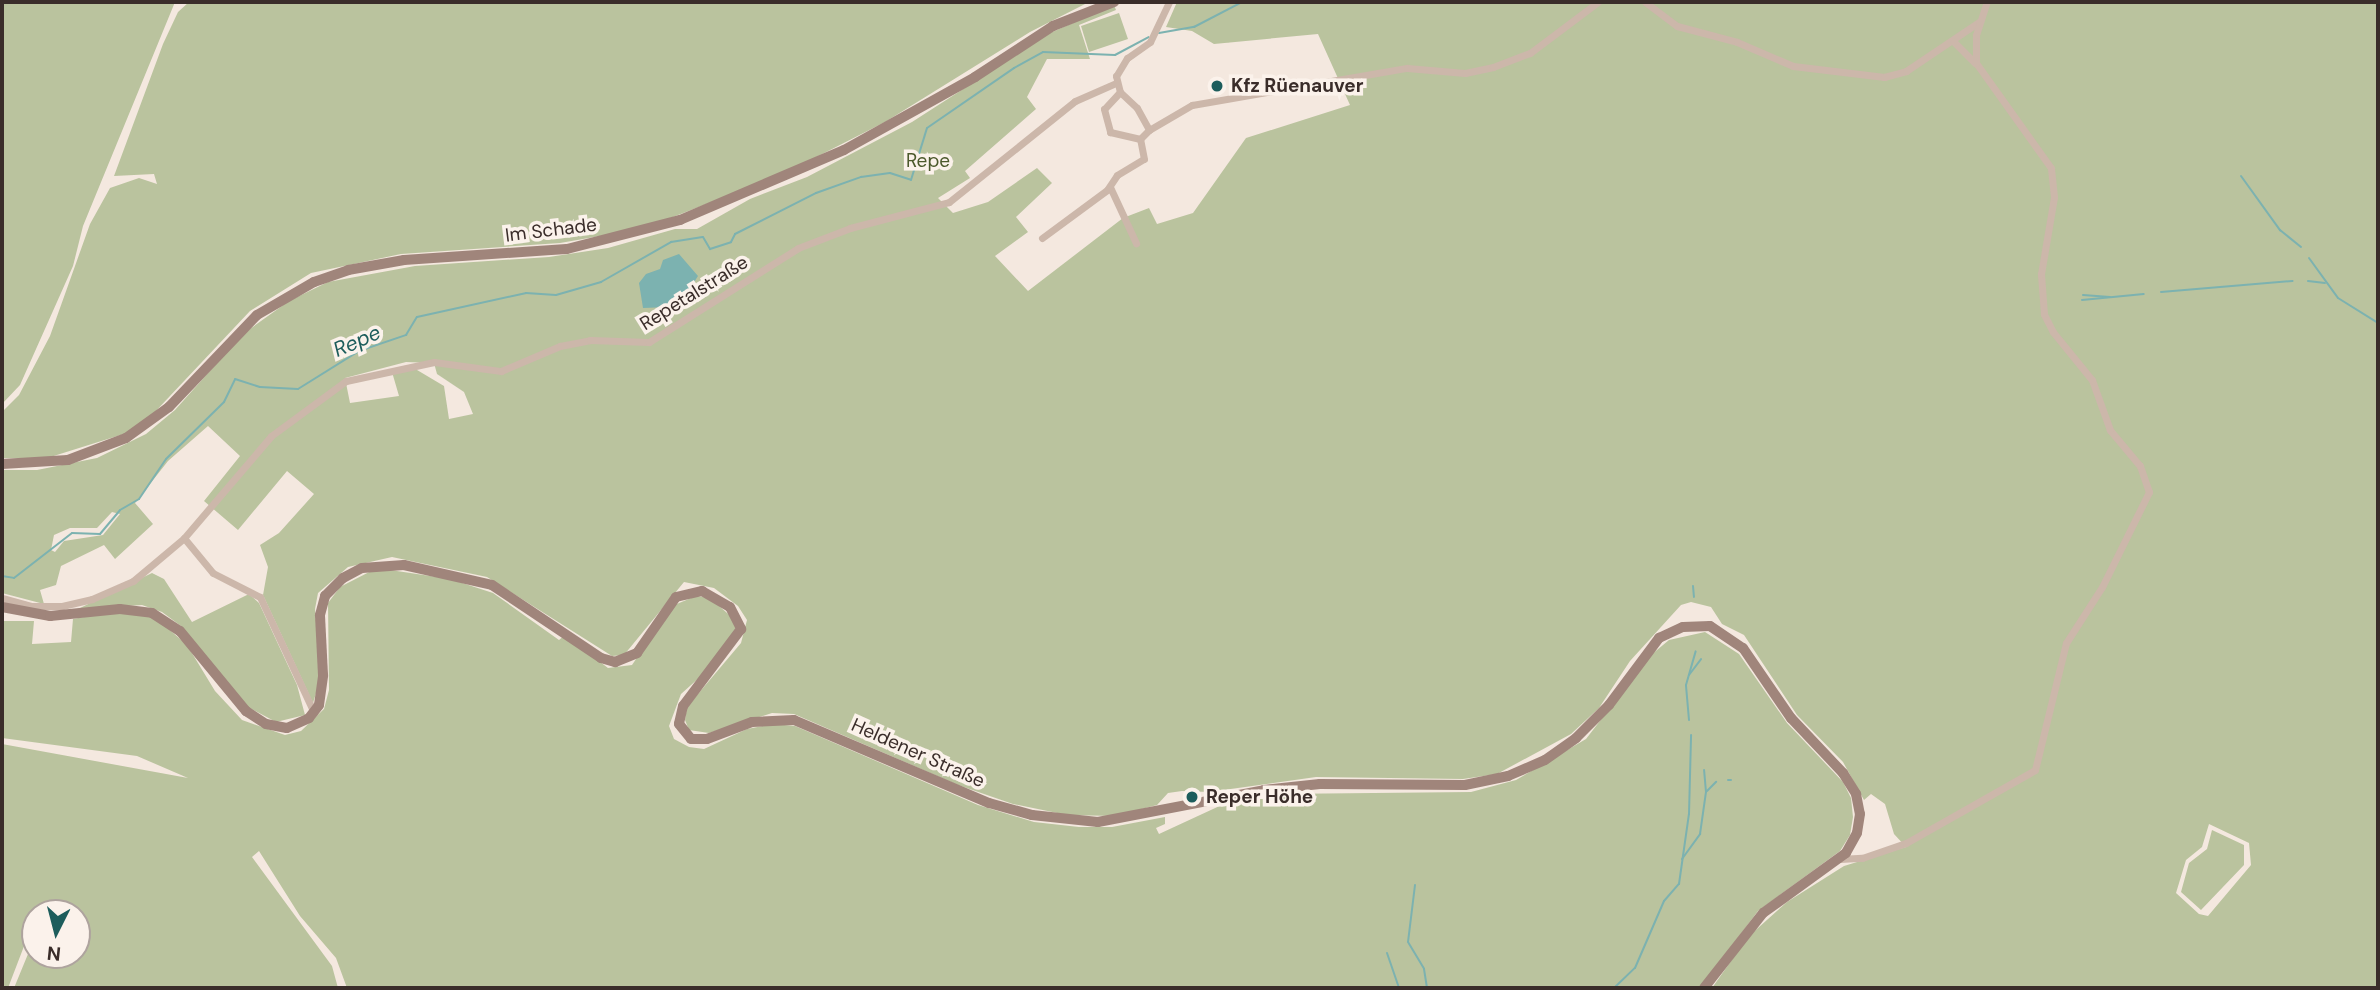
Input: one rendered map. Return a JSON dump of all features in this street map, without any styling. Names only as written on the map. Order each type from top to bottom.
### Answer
[{"type":"main road","name":"Im Schade","points":[[2,464],[68,460],[126,439],[169,407],[240,329],[269,306],[314,282],[348,270],[404,260],[567,249],[680,220],[844,150],[938,99],[1053,26],[1114,2]]},
{"type":"main road","name":"Heldener Straße","points":[[314,713],[323,689],[322,603],[343,578],[372,565],[430,568],[492,585],[601,658],[615,662],[637,653],[676,597],[702,591],[730,607],[741,629],[683,706],[680,724],[691,739],[707,739],[752,722],[794,720],[989,803],[1032,815],[1098,822],[1264,790],[1320,784],[1465,785],[1508,776],[1545,760],[1584,731],[1659,638],[1683,627],[1710,626],[1742,648],[1791,718],[1856,794],[1857,833],[1840,859],[1763,913],[1704,988]]},
{"type":"main road","points":[[2,607],[50,616],[120,609],[152,613],[180,631],[229,693],[261,722],[287,728],[314,713]]},
{"type":"street","points":[[1149,130],[1137,107],[1120,92],[1116,83],[1122,64],[1150,42],[1162,25],[1169,2]]},
{"type":"street","points":[[1140,139],[1149,130],[1192,105],[1396,70],[1465,73],[1513,61],[1538,48],[1598,2]]},
{"type":"street","points":[[1645,2],[1677,26],[1737,42],[1805,68],[1891,76],[1954,42],[1979,22]]},
{"type":"street","points":[[1976,63],[1979,22],[1987,2]]},
{"type":"street","points":[[1840,859],[1862,858],[1906,843],[2035,770],[2066,643],[2102,587],[2149,492],[2140,466],[2110,430],[2092,380],[2047,324],[2041,274],[2054,197],[2051,168],[1976,63],[1954,42]]},
{"type":"street","name":"Repetalstraße","points":[[2,598],[45,607],[92,599],[152,569],[184,538],[271,436],[346,381],[434,362],[501,371],[560,346],[590,340],[649,342],[797,248],[850,228],[949,202],[1075,101],[1116,83]]},
{"type":"street","points":[[1120,92],[1104,109],[1104,122],[1114,135],[1140,139]]},
{"type":"street","points":[[1042,238],[1110,187],[1118,175],[1145,158],[1140,139]]},
{"type":"street","points":[[1110,187],[1136,243]]},
{"type":"street","points":[[184,538],[213,573],[260,597],[314,713]]},
{"type":"green space","points":[[2,2],[175,2],[83,226],[73,266],[20,385],[2,404]]},
{"type":"green space","points":[[189,2],[1089,2],[1030,32],[885,122],[781,175],[673,217],[629,231],[560,243],[401,254],[311,273],[250,311],[153,414],[127,433],[44,459],[2,458],[2,412],[19,395],[50,336],[90,224],[110,188],[139,178],[157,184],[154,174],[114,176],[163,44],[178,12]]},
{"type":"green space","points":[[1177,2],[2378,2],[2378,988],[1712,988],[1748,937],[1787,902],[1844,866],[1906,847],[1894,834],[1885,804],[1871,794],[1864,800],[1843,762],[1797,715],[1744,635],[1722,624],[1711,607],[1691,602],[1681,605],[1630,661],[1599,708],[1571,734],[1497,774],[1463,779],[1316,777],[1209,792],[1182,791],[1168,793],[1157,805],[1115,816],[1067,815],[1013,804],[958,785],[794,714],[772,713],[709,733],[689,730],[685,720],[687,707],[741,643],[747,620],[738,606],[714,588],[684,582],[624,655],[612,656],[487,577],[392,557],[348,567],[318,593],[315,609],[321,677],[313,703],[263,595],[268,567],[260,545],[279,533],[314,494],[287,471],[238,530],[204,501],[240,456],[208,426],[168,461],[135,503],[153,524],[115,559],[104,545],[61,566],[56,585],[40,590],[44,604],[2,593],[2,470],[37,470],[97,458],[146,434],[175,410],[243,334],[289,301],[328,282],[415,266],[549,257],[608,248],[675,229],[697,229],[750,199],[807,177],[912,122],[1050,33],[1114,5],[1116,10],[1079,25],[1090,59],[1047,59],[1027,97],[1036,109],[965,171],[970,178],[938,198],[953,213],[988,202],[1037,168],[1052,183],[1016,217],[1028,232],[995,256],[1028,291],[1123,218],[1149,208],[1157,224],[1193,213],[1246,138],[1350,105],[1318,34],[1214,44],[1192,31],[1166,27]],"holes":[[[406,362],[434,363],[437,374],[464,392],[473,414],[449,419],[444,386],[412,367],[392,372],[399,396],[350,403],[345,378]],[[112,512],[120,514],[103,535],[64,541],[55,552],[51,550],[54,535],[70,528],[97,528]],[[2209,824],[2249,843],[2251,865],[2208,916],[2199,914],[2176,893],[2186,860],[2202,847]]]},
{"type":"green space","points":[[1119,13],[1128,39],[1089,52],[1081,26]]},
{"type":"green space","points":[[377,568],[450,579],[493,593],[559,640],[565,635],[608,668],[632,665],[672,606],[696,596],[710,598],[735,620],[735,631],[710,668],[681,694],[669,726],[674,739],[689,747],[704,749],[747,729],[774,724],[795,726],[978,805],[1034,822],[1079,827],[1112,827],[1165,817],[1165,824],[1156,828],[1159,834],[1226,803],[1276,794],[1471,792],[1516,780],[1586,739],[1651,655],[1669,640],[1705,632],[1739,654],[1787,723],[1843,782],[1851,798],[1853,817],[1850,835],[1840,851],[1758,911],[1700,988],[347,988],[336,958],[300,916],[259,851],[252,857],[332,966],[338,988],[14,988],[22,969],[91,969],[91,899],[21,899],[21,954],[8,988],[2,988],[2,744],[188,778],[137,756],[2,738],[2,621],[34,621],[32,644],[71,642],[73,619],[117,611],[156,618],[187,645],[215,691],[242,720],[285,735],[301,731],[324,709],[329,690],[328,603],[340,587]]},
{"type":"green space","points":[[152,573],[164,579],[192,622],[249,594],[259,603],[297,685],[305,715],[276,722],[248,707],[181,626],[162,612],[142,605],[78,609]]},
{"type":"green space","points":[[2212,830],[2244,845],[2244,865],[2201,910],[2181,892],[2189,863],[2207,849]]},
{"type":"water","points":[[679,254],[698,276],[691,287],[669,307],[643,308],[639,283],[646,274],[660,269],[663,260]]},
{"type":"waterway","name":"Repe","points":[[1159,33],[1194,27],[1242,2]]},
{"type":"waterway","name":"Repe","points":[[2,576],[14,578],[72,533],[100,534],[120,510],[139,499],[166,459],[224,402],[235,379],[260,387],[298,389],[359,351],[406,335],[417,317],[526,293],[556,295],[601,282],[671,242],[703,237],[710,249],[731,242],[735,234],[816,193],[861,177],[890,173],[911,180],[927,128],[1014,68],[1043,52],[1115,55],[1149,37]]},
{"type":"waterway","points":[[2241,176],[2280,230],[2301,247]]},
{"type":"waterway","points":[[2309,258],[2338,298],[2378,323]]},
{"type":"waterway","points":[[2161,292],[2293,281]]},
{"type":"waterway","points":[[2308,281],[2325,283]]},
{"type":"waterway","points":[[2082,300],[2144,294]]},
{"type":"waterway","points":[[2083,295],[2110,297]]},
{"type":"waterway","points":[[1693,586],[1694,597]]},
{"type":"waterway","points":[[1689,720],[1686,685],[1696,651]]},
{"type":"waterway","points":[[1689,675],[1701,659]]},
{"type":"waterway","points":[[1614,988],[1635,968],[1664,901],[1679,884],[1689,814],[1691,735]]},
{"type":"waterway","points":[[1682,859],[1700,834],[1706,792],[1704,770]]},
{"type":"waterway","points":[[1707,791],[1716,782]]},
{"type":"waterway","points":[[1415,885],[1408,942],[1424,969],[1427,988]]},
{"type":"waterway","points":[[1387,953],[1399,988]]},
{"type":"place","name":"Kfz Rüenauver","points":[[1217,86]]},
{"type":"place","name":"Reper Höhe","points":[[1192,797]]}]
